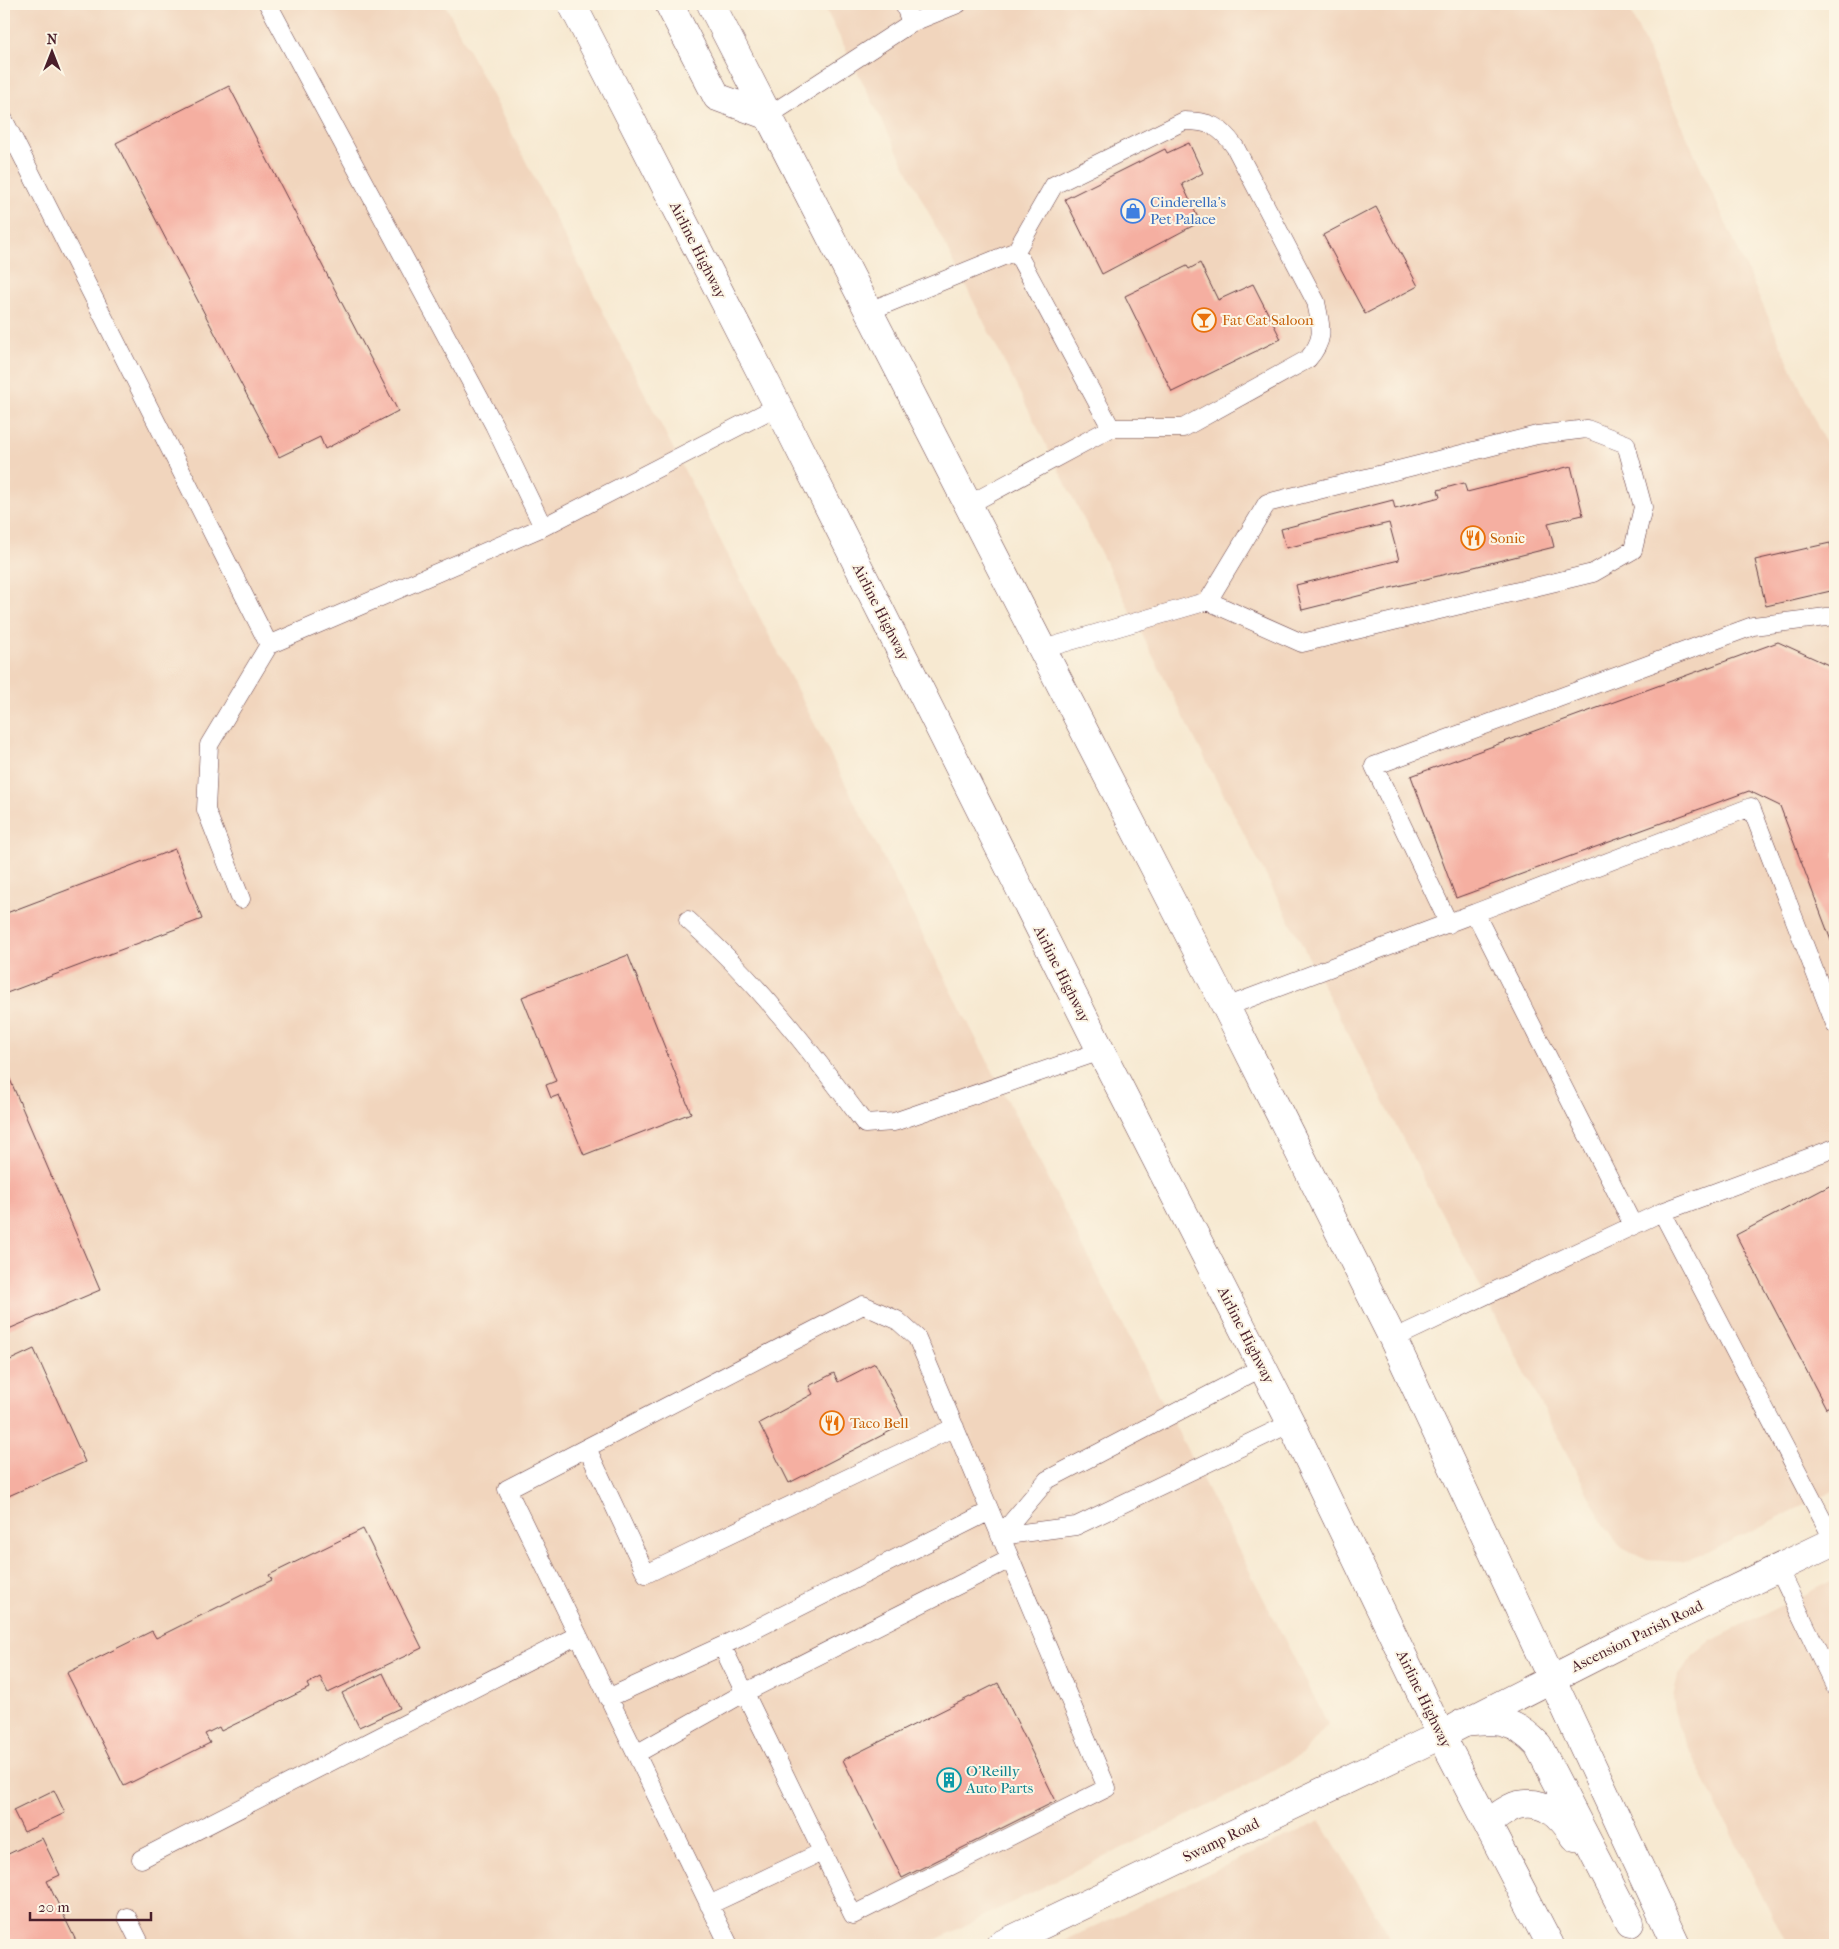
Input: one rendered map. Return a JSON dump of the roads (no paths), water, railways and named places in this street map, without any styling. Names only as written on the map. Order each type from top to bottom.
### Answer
[{"type":"main road","name":"Airline Highway","points":[[572,4],[778,406],[1101,1051],[1291,1423],[1452,1729],[1487,1823],[1550,1945]]},
{"type":"main road","points":[[669,4],[717,97],[768,116]]},
{"type":"main road","points":[[711,4],[1226,1007],[1392,1339],[1676,1944]]},
{"type":"main road","name":"Ascension Parish Road","points":[[1452,1729],[1550,1679],[1835,1541]]},
{"type":"main road","points":[[1452,1729],[1488,1720],[1510,1723],[1525,1732],[1538,1745],[1630,1923]]},
{"type":"main road","name":"Swamp Road","points":[[1000,1945],[1452,1729]]},
{"type":"main road","points":[[1487,1823],[1516,1805],[1540,1805],[1562,1817],[1630,1923],[1676,1944]]},
{"type":"lane","points":[[268,4],[494,425],[544,527]]},
{"type":"lane","points":[[904,4],[911,23]]},
{"type":"lane","points":[[768,116],[911,23],[958,4]]},
{"type":"lane","points":[[4,120],[269,645]]},
{"type":"lane","points":[[869,310],[1016,251],[1054,185],[1184,121],[1200,121],[1213,125],[1226,134],[1316,302],[1321,331],[1319,346],[1308,359],[1183,428],[1112,428],[968,504]]},
{"type":"lane","points":[[1016,251],[1112,428]]},
{"type":"lane","points":[[241,899],[206,810],[209,745],[269,645],[544,527],[778,406]]},
{"type":"lane","points":[[1042,649],[1208,601],[1302,643],[1593,573],[1633,550],[1643,506],[1626,444],[1587,429],[1538,435],[1268,502],[1208,601]]},
{"type":"lane","points":[[1449,924],[1374,766],[1752,626],[1835,616]]},
{"type":"lane","points":[[1226,1007],[1449,924],[1751,807],[1835,1024]]},
{"type":"lane","points":[[1475,913],[1633,1225]]},
{"type":"lane","points":[[688,920],[726,954],[809,1048],[865,1124],[894,1122],[1101,1051]]},
{"type":"lane","points":[[1392,1339],[1662,1212],[1835,1148]]},
{"type":"lane","points":[[1662,1212],[1835,1541]]},
{"type":"lane","points":[[722,1646],[853,1915],[1107,1788],[917,1338],[897,1320],[863,1306],[507,1489],[729,1945]]},
{"type":"lane","points":[[1000,1536],[1047,1480],[1263,1368]]},
{"type":"lane","points":[[1000,1536],[1076,1526],[1291,1423]]},
{"type":"lane","points":[[587,1448],[646,1574],[955,1427]]},
{"type":"lane","points":[[608,1698],[722,1646],[990,1511]]},
{"type":"lane","points":[[636,1754],[744,1694],[1010,1559]]},
{"type":"lane","points":[[1778,1568],[1835,1687]]},
{"type":"lane","points":[[141,1859],[578,1635]]},
{"type":"lane","points":[[709,1905],[822,1852]]},
{"type":"lane","points":[[127,1917],[141,1945]]},
{"type":"place","name":"Cinderella's Pet Palace","points":[[1133,211]]},
{"type":"place","name":"Fat Cat Saloon","points":[[1204,320]]},
{"type":"place","name":"Sonic","points":[[1473,538]]},
{"type":"place","name":"Taco Bell","points":[[832,1423]]},
{"type":"place","name":"O'Reilly Auto Parts","points":[[949,1780]]}]
